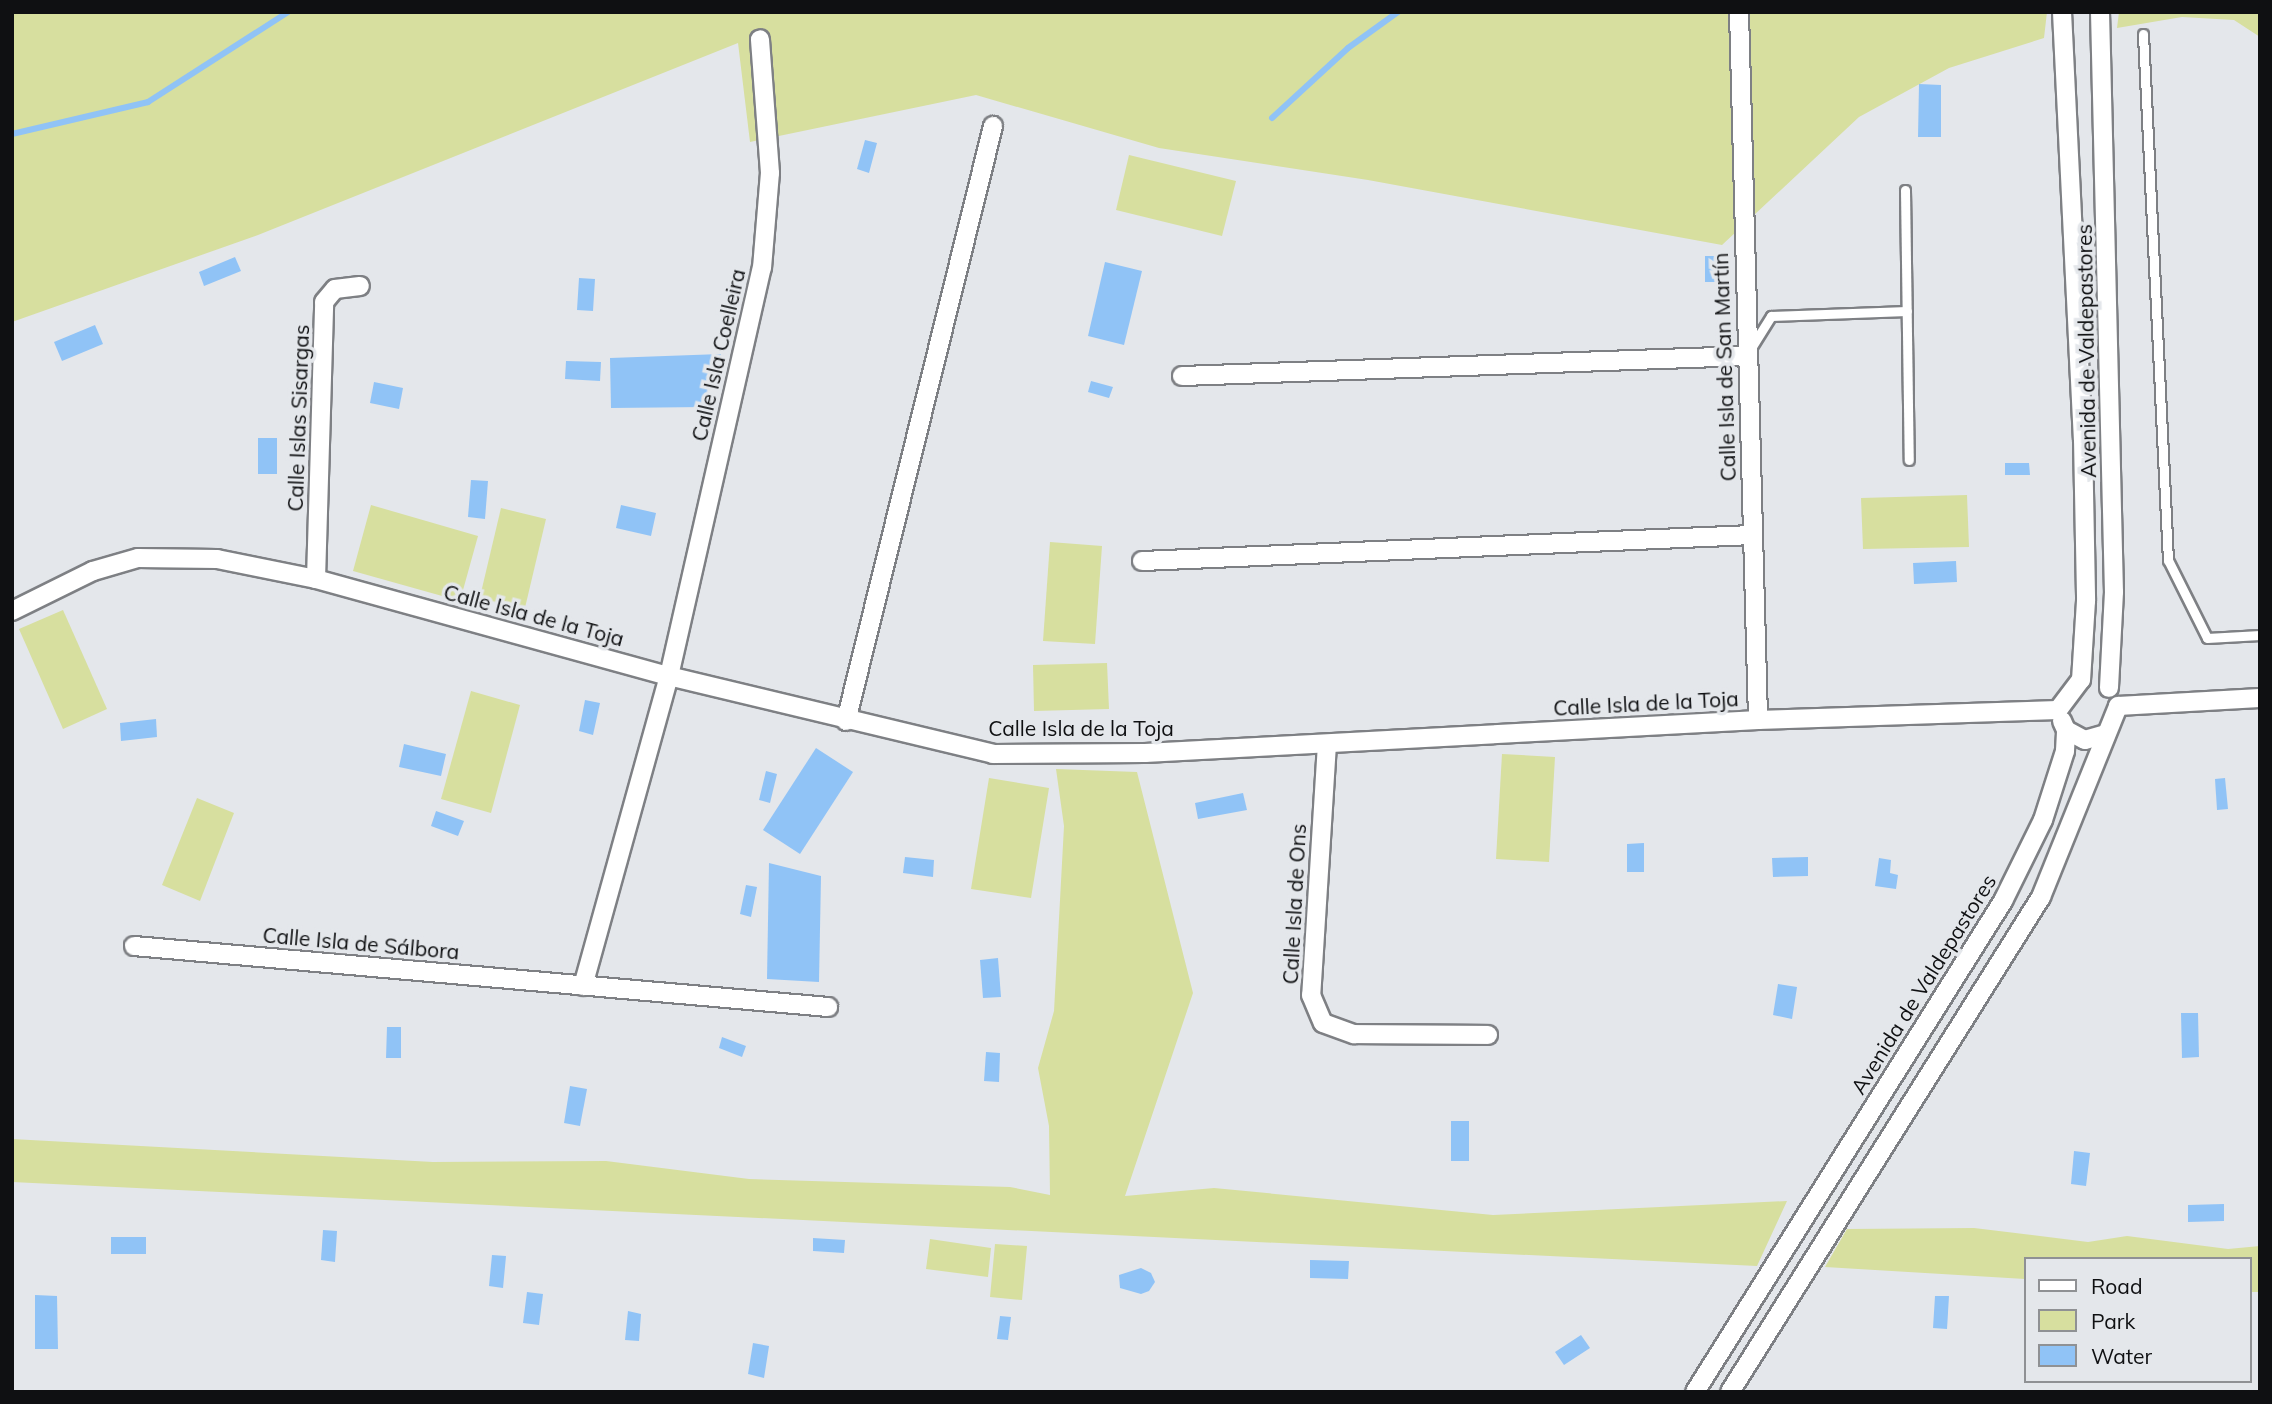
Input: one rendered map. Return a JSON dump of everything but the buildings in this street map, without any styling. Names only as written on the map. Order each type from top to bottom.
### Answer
[{"type":"street","name":"Calle Isla de San Martín","points":[[1739,12],[1746,356],[1758,720]]},
{"type":"street","name":"Avenida de Valdepastores","points":[[2062,12],[2083,439],[2086,601],[2081,680]]},
{"type":"street","name":"Avenida de Valdepastores","points":[[2100,12],[2114,592],[2109,688]]},
{"type":"street","name":"Calle Isla Coelleira","points":[[669,676],[762,268],[770,173],[760,38]]},
{"type":"street","points":[[846,721],[993,126]]},
{"type":"street","name":"Calle Islas Sisargas","points":[[316,579],[324,302],[335,289],[360,286]]},
{"type":"street","points":[[1182,376],[1746,356]]},
{"type":"street","points":[[1142,561],[1752,534]]},
{"type":"street","name":"Calle Isla de la Toja","points":[[12,611],[93,571],[138,558],[217,559],[316,579],[669,676],[846,721],[993,754],[1145,754],[1758,720],[2058,710]]},
{"type":"street","points":[[583,986],[669,676]]},
{"type":"street","points":[[1730,1392],[2041,897],[2118,706],[2109,688],[2081,680],[2058,710],[2066,730],[2085,740],[2106,734]]},
{"type":"street","points":[[2118,706],[2260,698]]},
{"type":"street","name":"Avenida de Valdepastores","points":[[1695,1392],[2003,901],[2043,820],[2065,751],[2066,730]]},
{"type":"street","name":"Calle Isla de Ons","points":[[1327,744],[1311,995],[1322,1023],[1354,1034],[1488,1035]]},
{"type":"street","name":"Calle Isla de Sálbora","points":[[134,946],[828,1007]]},
{"type":"lane","points":[[2143,34],[2168,560],[2185,603],[2207,638],[2260,635]]},
{"type":"lane","points":[[1905,190],[1909,460]]},
{"type":"lane","points":[[1746,356],[1771,316],[1907,311]]},
{"type":"green space","points":[[12,12],[2047,12],[2044,38],[1949,68],[1859,117],[1722,245],[1368,180],[1159,148],[976,95],[750,142],[738,43],[258,235],[12,322]]},
{"type":"green space","points":[[2119,12],[2260,12],[2260,37],[2234,20],[2182,17],[2117,28]]},
{"type":"green space","points":[[1129,155],[1236,181],[1222,236],[1116,210]]},
{"type":"green space","points":[[1967,495],[1969,547],[1863,549],[1861,498]]},
{"type":"green space","points":[[371,505],[478,536],[460,601],[353,571]]},
{"type":"green space","points":[[501,508],[546,519],[524,612],[479,601]]},
{"type":"green space","points":[[1050,542],[1102,546],[1095,644],[1043,641]]},
{"type":"green space","points":[[63,610],[107,709],[63,729],[19,629]]},
{"type":"green space","points":[[1107,663],[1109,709],[1034,711],[1033,665]]},
{"type":"green space","points":[[471,691],[520,705],[491,813],[441,799]]},
{"type":"green space","points":[[1502,754],[1555,757],[1549,862],[1496,859]]},
{"type":"green space","points":[[1056,769],[1137,772],[1193,993],[1125,1196],[1214,1188],[1493,1215],[1787,1201],[1757,1266],[12,1182],[12,1139],[433,1162],[606,1161],[749,1179],[1010,1187],[1050,1195],[1049,1126],[1038,1068],[1054,1011],[1064,826]]},
{"type":"green space","points":[[989,778],[1049,788],[1031,898],[971,889]]},
{"type":"green space","points":[[197,798],[234,813],[200,901],[162,885]]},
{"type":"green space","points":[[1974,1228],[2088,1242],[2127,1236],[2228,1249],[2260,1246],[2260,1292],[2251,1292],[2251,1257],[2024,1257],[2024,1279],[1825,1267],[1847,1229]]},
{"type":"green space","points":[[930,1239],[991,1248],[988,1277],[926,1269]]},
{"type":"green space","points":[[995,1244],[1027,1246],[1022,1300],[990,1297]]},
{"type":"water","points":[[1919,84],[1941,85],[1941,137],[1918,137]]},
{"type":"water","points":[[865,140],[877,143],[869,173],[857,169]]},
{"type":"water","points":[[1705,256],[1717,256],[1717,282],[1705,282]]},
{"type":"water","points":[[235,257],[241,271],[204,286],[199,272]]},
{"type":"water","points":[[1105,262],[1142,271],[1124,345],[1088,336]]},
{"type":"water","points":[[579,278],[595,279],[593,311],[577,310]]},
{"type":"water","points":[[95,325],[103,344],[62,361],[54,342]]},
{"type":"water","points":[[721,354],[705,407],[611,408],[610,358]]},
{"type":"water","points":[[566,361],[601,362],[600,381],[565,379]]},
{"type":"water","points":[[1091,381],[1113,387],[1109,398],[1088,392]]},
{"type":"water","points":[[374,382],[403,388],[399,409],[370,403]]},
{"type":"water","points":[[258,438],[277,438],[277,474],[258,474]]},
{"type":"water","points":[[2005,463],[2029,463],[2030,475],[2005,475]]},
{"type":"water","points":[[471,480],[488,481],[485,519],[468,517]]},
{"type":"water","points":[[621,505],[656,513],[651,536],[616,528]]},
{"type":"water","points":[[1956,561],[1957,582],[1914,584],[1913,563]]},
{"type":"water","points":[[585,700],[600,703],[593,735],[579,731]]},
{"type":"water","points":[[156,719],[157,737],[121,741],[120,723]]},
{"type":"water","points":[[404,744],[446,754],[441,776],[399,767]]},
{"type":"water","points":[[816,748],[853,772],[800,854],[763,830]]},
{"type":"water","points":[[766,771],[777,774],[770,803],[759,800]]},
{"type":"water","points":[[2225,778],[2228,809],[2217,810],[2215,779]]},
{"type":"water","points":[[1243,793],[1247,810],[1198,819],[1195,803]]},
{"type":"water","points":[[436,811],[464,821],[458,836],[431,826]]},
{"type":"water","points":[[1644,843],[1644,872],[1627,872],[1627,844]]},
{"type":"water","points":[[905,857],[934,860],[933,877],[903,873]]},
{"type":"water","points":[[1808,857],[1808,876],[1773,877],[1772,858]]},
{"type":"water","points":[[1879,858],[1891,860],[1890,873],[1898,875],[1896,889],[1875,886]]},
{"type":"water","points":[[769,863],[821,876],[819,982],[767,979]]},
{"type":"water","points":[[746,885],[757,887],[751,917],[740,914]]},
{"type":"water","points":[[998,958],[1001,997],[983,998],[980,960]]},
{"type":"water","points":[[1778,984],[1797,987],[1792,1019],[1773,1015]]},
{"type":"water","points":[[2181,1013],[2198,1013],[2199,1057],[2182,1058]]},
{"type":"water","points":[[387,1027],[401,1027],[401,1058],[386,1058]]},
{"type":"water","points":[[722,1037],[746,1046],[742,1057],[719,1048]]},
{"type":"water","points":[[986,1052],[1000,1053],[999,1082],[984,1081]]},
{"type":"water","points":[[570,1086],[587,1089],[580,1126],[564,1123]]},
{"type":"water","points":[[1451,1121],[1469,1121],[1469,1161],[1451,1161]]},
{"type":"water","points":[[2074,1151],[2090,1153],[2086,1186],[2071,1184]]},
{"type":"water","points":[[2224,1204],[2224,1221],[2188,1222],[2188,1205]]},
{"type":"water","points":[[323,1230],[337,1231],[335,1262],[321,1260]]},
{"type":"water","points":[[111,1237],[146,1237],[146,1254],[111,1254]]},
{"type":"water","points":[[813,1238],[845,1240],[844,1253],[813,1251]]},
{"type":"water","points":[[492,1255],[506,1256],[503,1288],[489,1286]]},
{"type":"water","points":[[1310,1260],[1349,1261],[1348,1279],[1310,1278]]},
{"type":"water","points":[[1141,1268],[1151,1273],[1155,1282],[1149,1291],[1141,1294],[1120,1288],[1119,1275]]},
{"type":"water","points":[[527,1292],[543,1294],[539,1325],[523,1323]]},
{"type":"water","points":[[35,1295],[57,1296],[58,1349],[35,1349]]},
{"type":"water","points":[[1935,1296],[1949,1296],[1947,1329],[1933,1328]]},
{"type":"water","points":[[628,1311],[641,1314],[639,1341],[625,1340]]},
{"type":"water","points":[[1000,1316],[1011,1317],[1008,1340],[997,1339]]},
{"type":"water","points":[[1581,1335],[1590,1348],[1564,1365],[1555,1352]]},
{"type":"water","points":[[753,1343],[769,1346],[764,1378],[748,1374]]},
{"type":"waterway","points":[[12,134],[148,102],[288,12]]},
{"type":"waterway","points":[[1272,118],[1348,48],[1398,12]]}]
